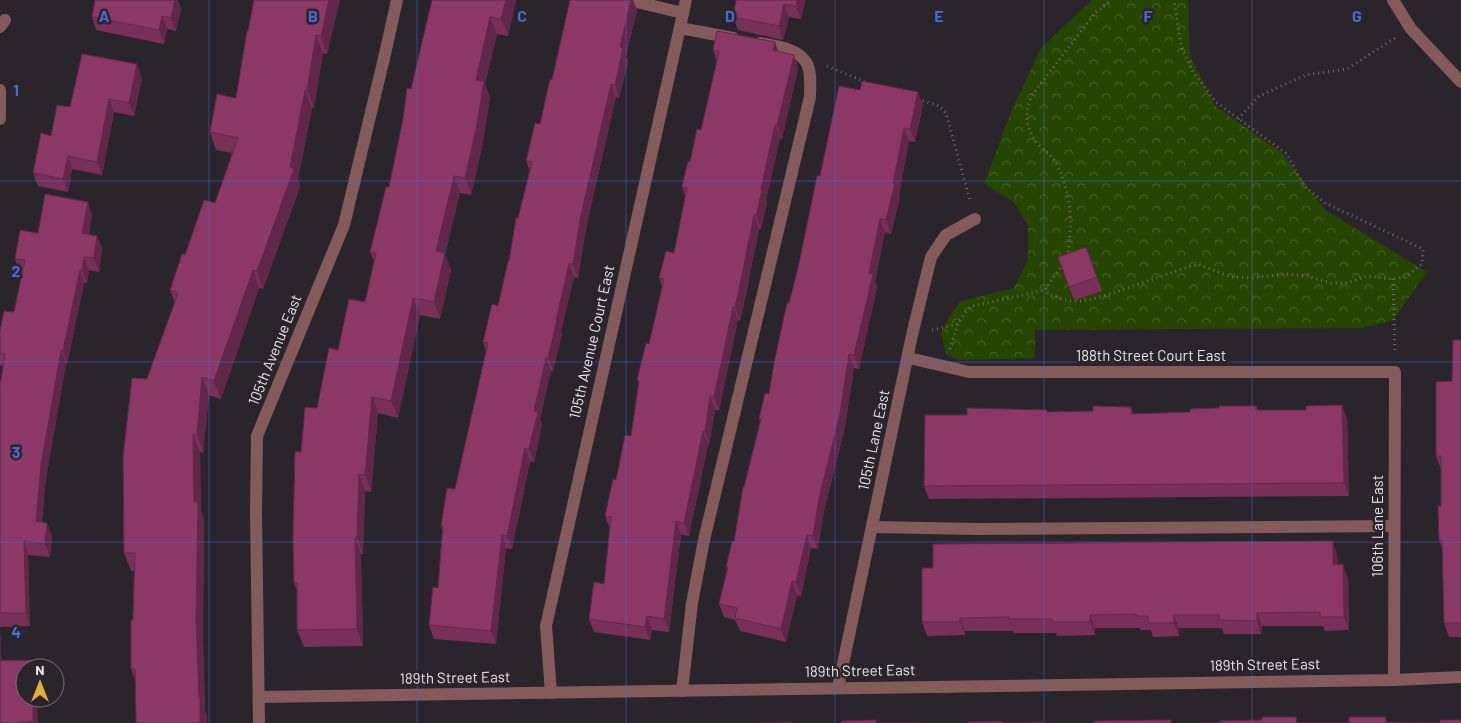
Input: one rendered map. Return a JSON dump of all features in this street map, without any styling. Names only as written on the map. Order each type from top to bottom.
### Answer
[{"type":"street","name":"105th Avenue East","points":[[259,723],[256,512],[257,436],[344,225],[397,0]]},
{"type":"street","points":[[628,0],[685,6]]},
{"type":"street","points":[[1393,0],[1411,29],[1461,82]]},
{"type":"street","name":"105th Avenue Court East","points":[[550,693],[546,626],[685,6]]},
{"type":"street","points":[[680,28],[776,46],[797,53],[807,63],[810,80],[810,97],[704,540],[692,603],[682,691]]},
{"type":"street","points":[[0,90],[0,119]]},
{"type":"street","name":"105th Lane East","points":[[838,688],[909,358],[912,335],[931,257],[946,235],[975,219]]},
{"type":"street","name":"188th Street Court East","points":[[909,358],[968,372],[1395,372]]},
{"type":"street","name":"106th Lane East","points":[[1394,680],[1395,372]]},
{"type":"street","points":[[872,527],[988,529],[1394,526]]},
{"type":"street","name":"189th Street East","points":[[259,697],[1394,680],[1461,677]]},
{"type":"path","points":[[945,366],[958,324],[966,310],[973,306],[1045,290],[1067,258],[1072,232],[1067,195],[1057,165],[1034,139],[1026,116],[1027,105],[1032,95],[1096,12],[1112,0]]},
{"type":"path","points":[[1045,290],[1048,294],[1069,300],[1085,301],[1191,266],[1200,265],[1231,277],[1252,278],[1285,274],[1306,276],[1331,284],[1347,283],[1366,276],[1393,279],[1404,277],[1422,264],[1423,249],[1325,202],[1304,186],[1287,154],[1238,120],[1216,102],[1192,72],[1181,46],[1174,0]]},
{"type":"path","points":[[1238,120],[1259,96],[1306,75],[1347,69],[1411,29]]},
{"type":"path","points":[[797,53],[866,83]]},
{"type":"path","points":[[909,96],[939,106],[946,113],[975,219]]},
{"type":"path","points":[[1393,279],[1395,372]]},
{"type":"green space","points":[[1092,0],[1188,0],[1190,56],[1215,106],[1282,153],[1325,210],[1427,272],[1393,320],[1363,328],[1035,330],[1035,358],[958,360],[946,354],[941,334],[950,315],[961,301],[1014,288],[1028,260],[1028,226],[1014,202],[984,184],[1011,112],[1041,48]]},
{"type":"building","points":[[95,0],[175,0],[171,18],[162,16],[159,30],[92,17]]},
{"type":"building","points":[[254,0],[329,0],[321,36],[316,35],[307,90],[305,90],[290,167],[294,169],[257,271],[253,270],[214,381],[202,377],[197,434],[193,434],[194,502],[198,502],[196,619],[200,723],[136,723],[135,669],[131,669],[131,620],[133,620],[135,553],[124,553],[123,457],[132,378],[147,379],[178,293],[170,290],[182,254],[185,255],[204,200],[215,203],[238,138],[210,132],[217,94],[236,98]]},
{"type":"building","points":[[432,0],[506,0],[501,19],[490,17],[476,80],[484,81],[476,130],[465,178],[454,176],[436,251],[445,253],[434,302],[413,298],[391,401],[372,397],[365,475],[359,474],[357,537],[355,537],[357,629],[297,630],[297,583],[294,583],[293,535],[295,451],[301,452],[305,407],[317,408],[329,348],[338,350],[349,299],[365,302],[376,253],[370,252],[386,187],[389,187],[403,119],[407,88],[411,89]]},
{"type":"building","points":[[570,0],[631,0],[620,47],[623,48],[615,85],[611,84],[581,215],[573,264],[569,264],[548,358],[546,358],[534,411],[538,412],[529,449],[525,448],[507,536],[502,535],[491,631],[429,625],[433,587],[438,588],[443,526],[441,526],[447,488],[455,489],[488,343],[483,342],[492,304],[498,306],[509,261],[516,218],[518,218],[532,162],[526,161],[535,123],[540,124]]},
{"type":"building","points":[[736,0],[797,0],[796,6],[784,4],[779,26],[733,17]]},
{"type":"building","points":[[717,31],[775,42],[773,50],[794,55],[777,125],[775,125],[762,190],[756,216],[754,215],[714,397],[710,396],[705,432],[703,431],[684,523],[676,521],[664,619],[647,616],[645,627],[589,619],[594,582],[604,584],[611,517],[605,516],[613,479],[616,480],[625,435],[631,436],[639,381],[637,380],[646,343],[649,344],[664,279],[659,278],[666,251],[674,253],[687,188],[682,187],[697,129],[701,130],[719,52],[713,50]]},
{"type":"building","points":[[82,54],[137,64],[129,103],[109,99],[97,162],[68,156],[63,179],[33,173],[41,133],[51,136],[57,105],[70,107]]},
{"type":"building","points":[[862,81],[918,92],[910,129],[904,128],[893,183],[895,183],[886,220],[880,219],[869,273],[873,274],[854,355],[849,354],[840,414],[819,498],[813,536],[807,535],[796,582],[792,581],[781,629],[735,618],[737,608],[719,604],[732,541],[734,542],[743,487],[761,419],[759,419],[765,393],[769,394],[787,303],[789,303],[798,268],[817,176],[820,176],[839,86],[860,90]]},
{"type":"building","points":[[45,194],[88,202],[82,233],[97,236],[94,258],[84,257],[82,270],[80,270],[63,351],[61,351],[41,465],[36,521],[47,523],[45,544],[24,541],[26,613],[0,613],[0,386],[5,354],[0,353],[0,331],[4,311],[14,312],[25,260],[15,259],[20,230],[38,233]]},
{"type":"building","points":[[1086,247],[1097,277],[1069,287],[1058,257]]},
{"type":"building","points":[[1453,340],[1461,340],[1461,623],[1444,623],[1442,540],[1439,540],[1438,506],[1441,506],[1441,456],[1436,456],[1436,382],[1452,381]]},
{"type":"building","points":[[1342,405],[1344,483],[924,486],[925,415],[967,415],[967,408],[1047,410],[1047,412],[1093,411],[1093,406],[1131,407],[1131,414],[1190,412],[1190,409],[1219,408],[1219,406],[1256,406],[1256,410],[1306,410],[1306,406]]},
{"type":"building","points":[[1333,541],[1333,565],[1343,564],[1344,617],[1320,617],[1320,612],[1257,613],[1257,621],[1219,620],[1219,615],[1174,615],[1174,623],[1148,623],[1148,616],[1136,616],[1136,614],[1090,615],[1090,622],[1052,622],[1052,619],[1009,619],[1009,617],[960,618],[960,622],[922,622],[922,568],[933,568],[933,544]]},
{"type":"building","points":[[0,661],[15,661],[15,708],[33,708],[33,721],[0,723]]},
{"type":"building","points":[[1262,717],[1296,717],[1297,723],[1220,723],[1220,721],[1262,720]]},
{"type":"building","points":[[1349,717],[1386,717],[1386,722],[1440,723],[1349,723]]},
{"type":"building","points":[[876,720],[876,723],[842,723],[842,721]]},
{"type":"building","points":[[1171,720],[1171,723],[1094,723],[1094,721]]},
{"type":"building","points":[[1440,720],[1461,720],[1461,723],[1440,723]]},
{"type":"building","points":[[1002,721],[1002,723],[967,723],[967,722]]},
{"type":"building","points":[[792,722],[792,723],[758,723]]},
{"type":"building","points":[[1043,722],[1043,723],[1002,723]]}]
